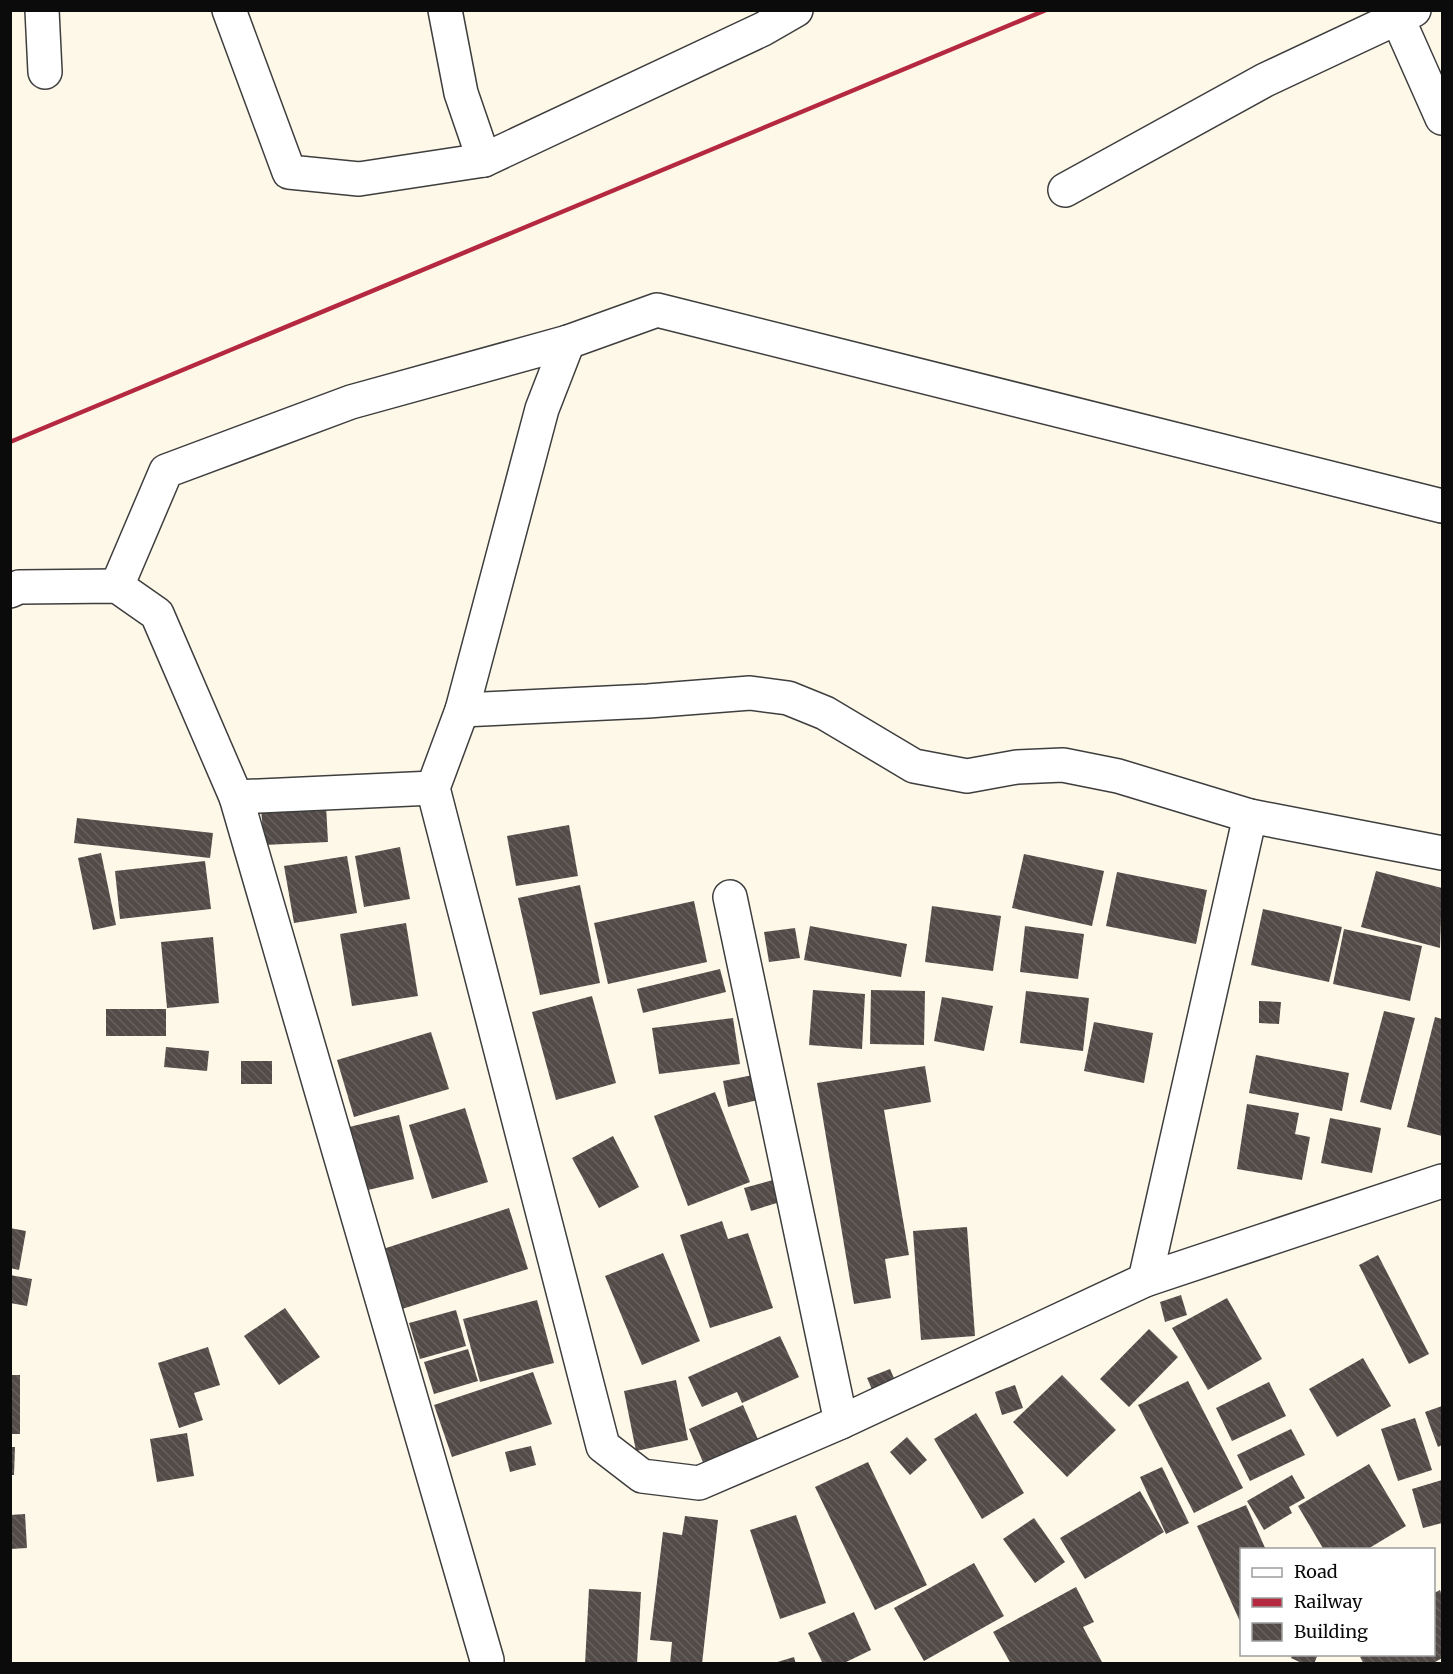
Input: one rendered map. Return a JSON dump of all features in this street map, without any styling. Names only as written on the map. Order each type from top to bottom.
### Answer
[{"type":"street","points":[[42,10],[45,72]]},
{"type":"street","points":[[229,10],[289,171],[359,179],[484,160],[763,29],[796,10]]},
{"type":"street","points":[[444,10],[461,93],[484,160]]},
{"type":"street","points":[[1065,190],[1265,80],[1402,13],[1443,118]]},
{"type":"street","points":[[117,586],[166,471],[351,402],[568,342],[657,310],[1443,506]]},
{"type":"street","points":[[568,342],[542,409],[462,710],[433,788],[603,1446],[642,1476],[699,1483],[841,1422],[1145,1280],[1439,1191]]},
{"type":"street","points":[[10,591],[19,587],[117,586],[157,614],[236,797],[487,1660]]},
{"type":"street","points":[[462,710],[648,701],[750,693],[788,698],[825,712],[914,766],[967,776],[1017,767],[1062,765],[1118,776],[1250,816],[1443,853]]},
{"type":"street","points":[[236,797],[433,788]]},
{"type":"street","points":[[1145,1280],[1250,816]]},
{"type":"street","points":[[730,897],[841,1422]]},
{"type":"building","points":[[326,805],[328,842],[264,845],[261,808]]},
{"type":"building","points":[[77,818],[213,833],[210,858],[74,843]]},
{"type":"building","points":[[569,825],[578,876],[516,886],[507,836]]},
{"type":"building","points":[[400,847],[410,899],[364,907],[355,856]]},
{"type":"building","points":[[101,853],[116,925],[93,930],[78,858]]},
{"type":"building","points":[[1024,854],[1104,871],[1092,926],[1012,908]]},
{"type":"building","points":[[347,856],[357,913],[294,923],[284,866]]},
{"type":"building","points":[[205,861],[211,909],[120,919],[115,871]]},
{"type":"building","points":[[1376,871],[1442,888],[1440,948],[1361,927]]},
{"type":"building","points":[[1117,872],[1207,890],[1196,944],[1106,926]]},
{"type":"building","points":[[580,885],[600,983],[540,995],[518,898]]},
{"type":"building","points":[[694,901],[707,962],[608,984],[594,923]]},
{"type":"building","points":[[932,906],[1001,916],[993,971],[925,962]]},
{"type":"building","points":[[1263,909],[1342,927],[1329,982],[1251,965]]},
{"type":"building","points":[[406,923],[418,996],[352,1006],[340,934]]},
{"type":"building","points":[[810,926],[907,944],[901,977],[804,960]]},
{"type":"building","points":[[1025,926],[1084,934],[1078,979],[1020,972]]},
{"type":"building","points":[[795,928],[800,958],[769,962],[764,932]]},
{"type":"building","points":[[1344,929],[1422,946],[1410,1001],[1333,984]]},
{"type":"building","points":[[213,937],[219,1003],[167,1008],[161,942]]},
{"type":"building","points":[[720,969],[726,992],[643,1013],[637,989]]},
{"type":"building","points":[[813,990],[865,994],[862,1049],[809,1045]]},
{"type":"building","points":[[871,990],[925,991],[924,1045],[870,1044]]},
{"type":"building","points":[[1026,991],[1089,998],[1083,1051],[1020,1043]]},
{"type":"building","points":[[592,996],[616,1083],[556,1100],[532,1012]]},
{"type":"building","points":[[942,997],[993,1006],[984,1051],[934,1041]]},
{"type":"building","points":[[1259,1001],[1281,1002],[1279,1024],[1259,1023]]},
{"type":"building","points":[[106,1009],[166,1009],[166,1036],[106,1036]]},
{"type":"building","points":[[1384,1011],[1415,1018],[1391,1110],[1360,1102]]},
{"type":"building","points":[[1435,1017],[1442,1019],[1442,1136],[1407,1127]]},
{"type":"building","points":[[733,1018],[740,1064],[659,1074],[652,1028]]},
{"type":"building","points":[[1094,1022],[1153,1033],[1144,1083],[1084,1071]]},
{"type":"building","points":[[431,1032],[449,1089],[354,1117],[337,1060]]},
{"type":"building","points":[[166,1047],[209,1051],[207,1071],[164,1067]]},
{"type":"building","points":[[1256,1055],[1349,1073],[1342,1111],[1249,1093]]},
{"type":"building","points":[[241,1061],[272,1061],[272,1084],[241,1084]]},
{"type":"building","points":[[925,1066],[931,1102],[884,1110],[909,1255],[885,1259],[891,1298],[854,1304],[817,1083]]},
{"type":"building","points":[[753,1075],[758,1100],[728,1107],[723,1081]]},
{"type":"building","points":[[715,1092],[750,1182],[688,1206],[654,1116]]},
{"type":"building","points":[[1247,1104],[1299,1113],[1295,1134],[1310,1137],[1302,1180],[1237,1169]]},
{"type":"building","points":[[465,1108],[488,1182],[432,1199],[409,1125]]},
{"type":"building","points":[[399,1115],[414,1179],[364,1191],[349,1127]]},
{"type":"building","points":[[1330,1118],[1381,1128],[1372,1173],[1321,1163]]},
{"type":"building","points":[[613,1136],[639,1187],[599,1208],[572,1158]]},
{"type":"building","points":[[773,1180],[780,1202],[751,1211],[744,1188]]},
{"type":"building","points":[[509,1208],[528,1269],[402,1309],[383,1249]]},
{"type":"building","points":[[722,1221],[728,1239],[748,1233],[773,1308],[710,1328],[680,1235]]},
{"type":"building","points":[[967,1227],[975,1336],[921,1340],[913,1231]]},
{"type":"building","points":[[10,1228],[26,1231],[19,1270],[10,1268]]},
{"type":"building","points":[[663,1253],[700,1341],[642,1365],[605,1276]]},
{"type":"building","points":[[1378,1255],[1429,1354],[1409,1364],[1359,1265]]},
{"type":"building","points":[[10,1275],[32,1279],[27,1306],[10,1303]]},
{"type":"building","points":[[1181,1295],[1187,1315],[1165,1322],[1160,1302]]},
{"type":"building","points":[[1227,1298],[1262,1359],[1208,1390],[1172,1328]]},
{"type":"building","points":[[537,1300],[554,1363],[480,1382],[463,1319]]},
{"type":"building","points":[[285,1308],[320,1357],[279,1385],[244,1336]]},
{"type":"building","points":[[456,1310],[466,1346],[420,1359],[409,1323]]},
{"type":"building","points":[[1149,1329],[1178,1357],[1129,1407],[1100,1379]]},
{"type":"building","points":[[780,1336],[799,1377],[742,1403],[737,1392],[702,1407],[688,1377]]},
{"type":"building","points":[[208,1347],[220,1385],[194,1393],[203,1420],[179,1428],[158,1363]]},
{"type":"building","points":[[468,1349],[478,1381],[434,1394],[424,1362]]},
{"type":"building","points":[[1363,1358],[1391,1406],[1337,1437],[1309,1389]]},
{"type":"building","points":[[890,1369],[897,1385],[874,1394],[867,1378]]},
{"type":"building","points":[[533,1372],[552,1424],[452,1457],[434,1405]]},
{"type":"building","points":[[10,1375],[20,1375],[20,1434],[10,1434]]},
{"type":"building","points":[[1062,1375],[1116,1430],[1067,1477],[1013,1422]]},
{"type":"building","points":[[676,1380],[688,1440],[636,1451],[624,1391]]},
{"type":"building","points":[[1188,1381],[1243,1488],[1194,1513],[1138,1405]]},
{"type":"building","points":[[1269,1382],[1286,1416],[1232,1441],[1216,1408]]},
{"type":"building","points":[[1015,1385],[1023,1408],[1002,1415],[995,1392]]},
{"type":"building","points":[[743,1405],[760,1444],[705,1467],[689,1429]]},
{"type":"building","points":[[1442,1406],[1442,1445],[1438,1447],[1425,1412]]},
{"type":"building","points":[[976,1413],[1024,1493],[982,1519],[934,1439]]},
{"type":"building","points":[[1415,1418],[1432,1470],[1398,1481],[1381,1429]]},
{"type":"building","points":[[1291,1429],[1305,1455],[1250,1481],[1237,1455]]},
{"type":"building","points":[[187,1433],[194,1476],[157,1482],[150,1439]]},
{"type":"building","points":[[907,1437],[927,1460],[910,1475],[890,1452]]},
{"type":"building","points":[[531,1446],[536,1465],[510,1472],[505,1452]]},
{"type":"building","points":[[10,1447],[15,1447],[14,1475],[10,1475]]},
{"type":"building","points":[[868,1462],[927,1585],[875,1610],[815,1487]]},
{"type":"building","points":[[1369,1464],[1406,1526],[1369,1548],[1323,1548],[1298,1506]]},
{"type":"building","points":[[1162,1467],[1189,1523],[1166,1534],[1140,1477]]},
{"type":"building","points":[[1292,1475],[1305,1498],[1289,1507],[1292,1513],[1264,1530],[1247,1501]]},
{"type":"building","points":[[1442,1480],[1442,1523],[1423,1528],[1412,1489]]},
{"type":"building","points":[[1140,1491],[1164,1532],[1085,1579],[1060,1538]]},
{"type":"building","points":[[1246,1505],[1265,1548],[1240,1548],[1240,1622],[1197,1526]]},
{"type":"building","points":[[25,1514],[27,1548],[10,1549],[10,1515]]},
{"type":"building","points":[[796,1515],[826,1603],[780,1619],[750,1530]]},
{"type":"building","points":[[685,1516],[718,1520],[702,1664],[670,1664],[672,1642],[650,1640],[663,1532],[682,1535]]},
{"type":"building","points":[[1034,1518],[1065,1562],[1035,1583],[1003,1539]]},
{"type":"building","points":[[974,1563],[1004,1616],[924,1661],[894,1608]]},
{"type":"building","points":[[1076,1587],[1094,1622],[1083,1627],[1102,1662],[1011,1664],[993,1632]]},
{"type":"building","points":[[589,1589],[641,1592],[637,1664],[585,1664]]},
{"type":"building","points":[[1440,1590],[1442,1596],[1442,1658],[1432,1664],[1364,1664],[1360,1657],[1362,1656],[1435,1656],[1435,1592]]},
{"type":"building","points":[[854,1612],[871,1650],[842,1664],[823,1664],[808,1633]]},
{"type":"building","points":[[1292,1656],[1317,1656],[1314,1664],[1304,1664],[1291,1658]]},
{"type":"building","points":[[794,1657],[796,1664],[774,1664],[774,1663]]},
{"type":"railway","points":[[10,442],[1046,10]]}]
